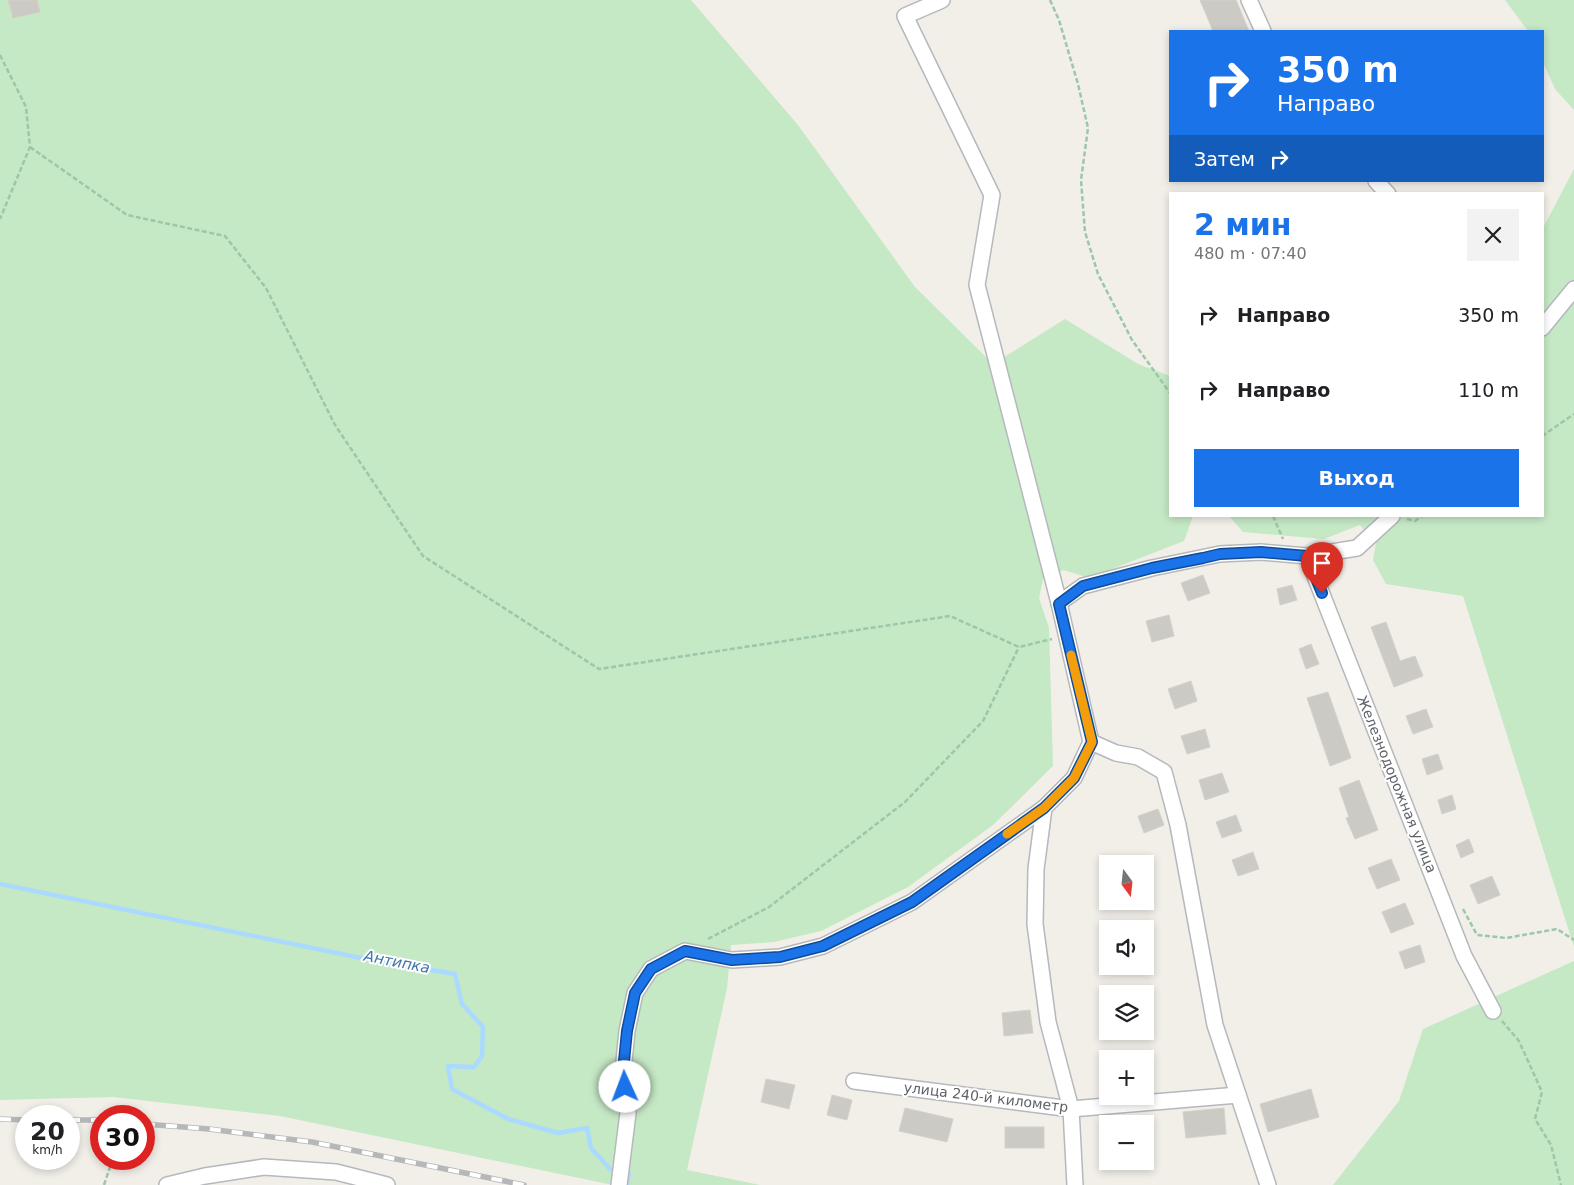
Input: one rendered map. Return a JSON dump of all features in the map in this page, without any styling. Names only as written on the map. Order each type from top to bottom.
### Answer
[{"type":"street","points":[[619,1185],[628,1113],[624,1061],[627,1031],[635,993],[651,969],[685,951],[732,960],[780,957],[823,946],[912,902],[1044,808],[1074,778],[1092,742],[1059,604],[976,285],[992,196],[904,16],[942,0]]},
{"type":"street","points":[[1249,0],[1263,30]]},
{"type":"street","points":[[1377,182],[1386,192]]},
{"type":"street","points":[[1544,326],[1574,288]]},
{"type":"street","points":[[1059,604],[1083,586],[1152,568],[1220,554],[1261,552],[1307,556],[1357,548],[1391,517]]},
{"type":"street","name":"Железнодорожная улица","points":[[1307,556],[1464,956],[1493,1011]]},
{"type":"street","points":[[1092,742],[1116,752],[1138,757],[1164,772],[1178,825],[1215,1025],[1268,1185]]},
{"type":"street","points":[[1044,808],[1036,869],[1034,924],[1048,1022],[1071,1109],[1075,1185]]},
{"type":"street","name":"улица 240-й километр","points":[[854,1081],[1071,1109],[1238,1095]]},
{"type":"street","points":[[168,1185],[205,1176],[264,1167],[336,1172],[387,1185]]},
{"type":"path","points":[[1050,0],[1059,20],[1078,84],[1088,128],[1081,180],[1085,232],[1095,266],[1132,340],[1169,392]]},
{"type":"path","points":[[0,55],[26,107],[30,147],[0,219]]},
{"type":"path","points":[[30,147],[127,214],[225,236],[266,288],[336,425],[423,556],[599,669],[950,616],[1019,647],[1066,635]]},
{"type":"path","points":[[1544,435],[1574,414]]},
{"type":"path","points":[[1273,517],[1290,554]]},
{"type":"path","points":[[685,951],[769,908],[906,802],[983,721],[1019,647]]},
{"type":"path","points":[[1461,905],[1477,935],[1506,938],[1557,928],[1574,940]]},
{"type":"path","points":[[1493,1011],[1519,1041],[1542,1092],[1535,1119],[1552,1146],[1561,1185]]},
{"type":"path","points":[[104,1185],[109,1170]]},
{"type":"green space","points":[[0,0],[691,0],[798,125],[915,287],[993,364],[1065,319],[1138,364],[1169,376],[1169,517],[1193,517],[1184,541],[1089,578],[1064,570],[1043,579],[1039,598],[1049,628],[1053,766],[993,825],[908,887],[821,931],[774,942],[731,945],[727,988],[687,1170],[760,1185],[613,1185],[280,1116],[113,1097],[0,1100]]},
{"type":"green space","points":[[1505,0],[1574,0],[1574,110],[1555,89],[1544,64],[1544,30],[1527,30]]},
{"type":"green space","points":[[1574,169],[1574,947],[1463,596],[1386,584],[1373,560],[1376,543],[1360,525],[1324,539],[1243,532],[1230,517],[1544,517],[1544,226]]},
{"type":"green space","points":[[1574,961],[1574,1185],[1333,1185],[1399,1101],[1423,1029]]},
{"type":"building","points":[[8,0],[37,0],[40,12],[13,18]]},
{"type":"building","points":[[1200,0],[1236,0],[1249,30],[1213,30]]},
{"type":"building","points":[[1203,575],[1210,593],[1188,601],[1181,583]]},
{"type":"building","points":[[1292,585],[1297,600],[1280,605],[1277,589]]},
{"type":"building","points":[[1169,615],[1174,636],[1152,642],[1146,621]]},
{"type":"building","points":[[1386,622],[1400,661],[1415,656],[1423,676],[1394,687],[1371,627]]},
{"type":"building","points":[[1311,644],[1319,664],[1306,669],[1299,649]]},
{"type":"building","points":[[1191,681],[1197,701],[1175,709],[1168,689]]},
{"type":"building","points":[[1328,692],[1351,758],[1330,766],[1307,698]]},
{"type":"building","points":[[1426,709],[1433,727],[1413,734],[1406,716]]},
{"type":"building","points":[[1205,729],[1210,747],[1187,754],[1181,736]]},
{"type":"building","points":[[1438,754],[1443,769],[1427,775],[1422,759]]},
{"type":"building","points":[[1222,773],[1229,792],[1205,800],[1199,780]]},
{"type":"building","points":[[1359,780],[1378,830],[1355,839],[1346,818],[1349,817],[1339,788]]},
{"type":"building","points":[[1452,795],[1456,809],[1442,814],[1438,800]]},
{"type":"building","points":[[1158,809],[1164,825],[1144,833],[1138,816]]},
{"type":"building","points":[[1236,815],[1242,831],[1222,838],[1216,822]]},
{"type":"building","points":[[1469,839],[1474,852],[1461,858],[1456,845]]},
{"type":"building","points":[[1253,852],[1259,869],[1238,876],[1232,860]]},
{"type":"building","points":[[1391,859],[1400,880],[1377,889],[1368,868]]},
{"type":"building","points":[[1492,876],[1500,895],[1478,904],[1470,885]]},
{"type":"building","points":[[1405,903],[1414,924],[1391,933],[1382,912]]},
{"type":"building","points":[[1420,945],[1425,962],[1405,969],[1399,952]]},
{"type":"building","points":[[1030,1010],[1033,1033],[1004,1036],[1002,1013]]},
{"type":"building","points":[[766,1079],[795,1085],[789,1109],[761,1102]]},
{"type":"building","points":[[1311,1089],[1319,1117],[1268,1132],[1260,1104]]},
{"type":"building","points":[[832,1095],[852,1100],[847,1120],[827,1115]]},
{"type":"building","points":[[905,1108],[953,1119],[947,1142],[899,1131]]},
{"type":"building","points":[[1224,1108],[1226,1134],[1186,1138],[1183,1112]]},
{"type":"building","points":[[1005,1127],[1044,1127],[1044,1148],[1005,1148]]},
{"type":"waterway","name":"Антипка","points":[[0,884],[361,958],[455,974],[462,1004],[483,1027],[482,1056],[474,1067],[448,1066],[452,1089],[508,1119],[558,1133],[587,1128],[591,1148],[610,1169]]},
{"type":"waterway","name":"Антипка","points":[[627,1185],[629,1173]]},
{"type":"railway","points":[[0,1119],[15,1120]]},
{"type":"railway","points":[[80,1120],[90,1120]]},
{"type":"railway","points":[[155,1125],[209,1129],[312,1142],[524,1185]]},
{"type":"slow traffic","points":[[1007,834],[1044,808],[1074,778],[1092,742],[1071,655]]},
{"type":"route","points":[[625,1087],[624,1061],[627,1031],[635,993],[651,969],[685,951],[732,960],[780,957],[823,946],[912,902],[1044,808],[1074,778],[1092,742],[1059,604],[1083,586],[1152,568],[1220,554],[1261,552],[1307,556],[1322,593]]}]
